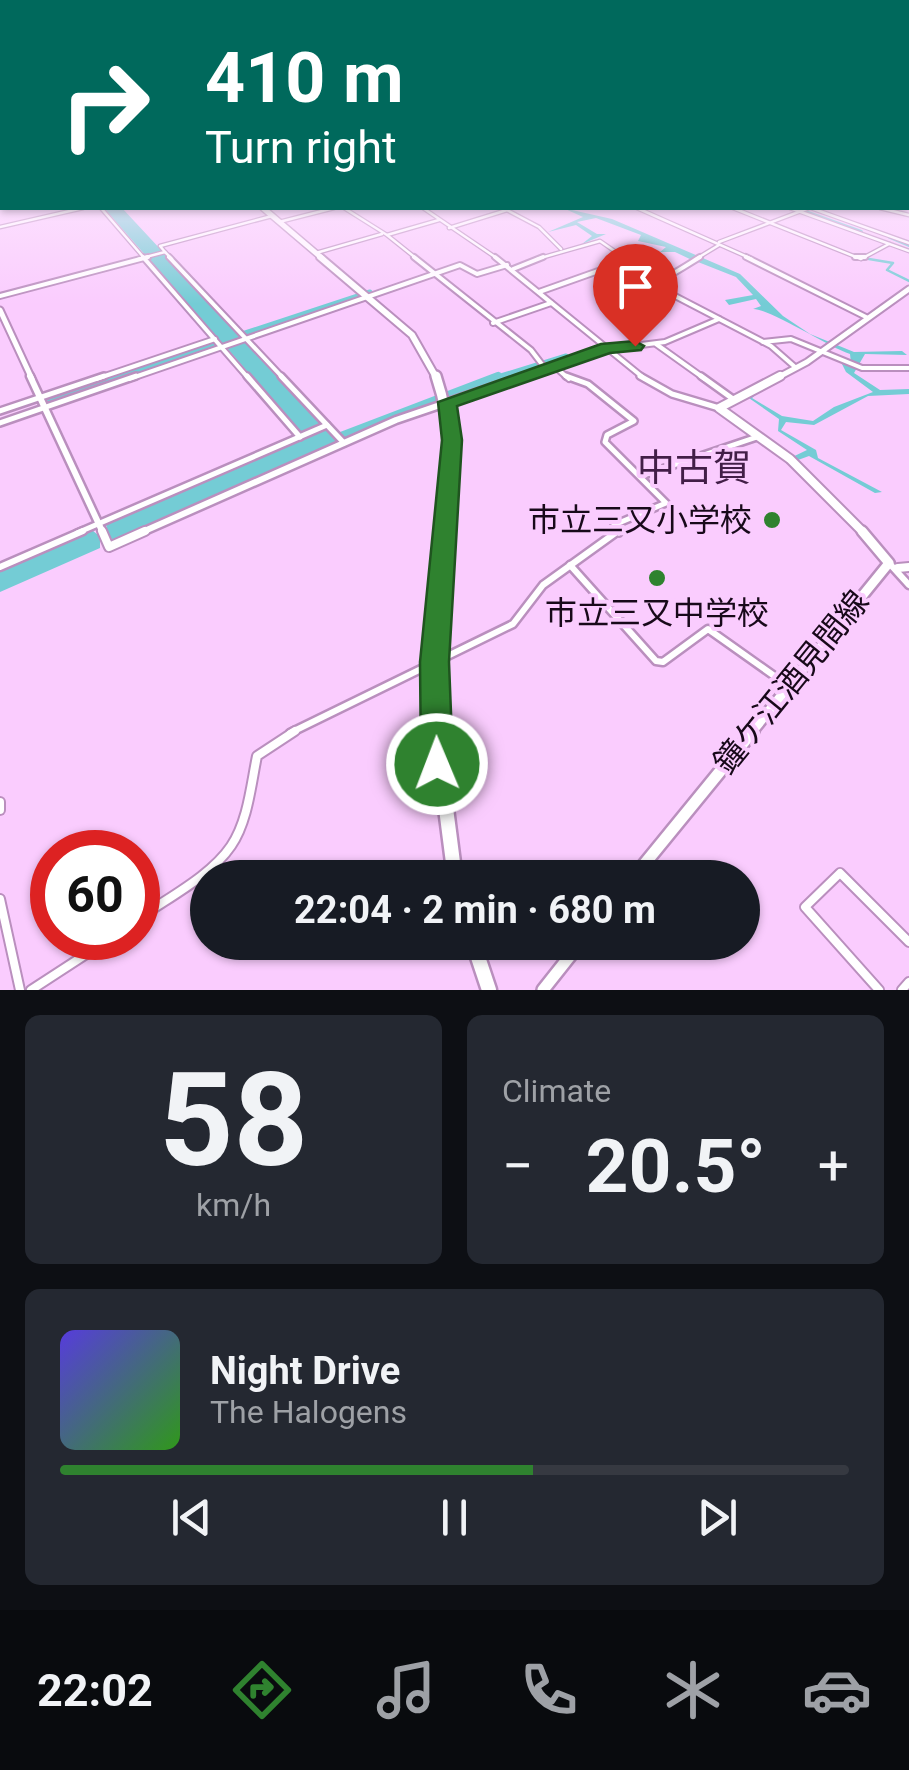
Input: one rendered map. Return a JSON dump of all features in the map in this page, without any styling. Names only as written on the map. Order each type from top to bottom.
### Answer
[{"type":"main road","points":[[266,211],[428,354],[446,399],[452,440],[434,662],[442,822],[451,860]]},
{"type":"main road","points":[[719,408],[829,347],[909,289]]},
{"type":"main road","name":"鐘ケ江酒見間線","points":[[647,860],[787,684],[894,566],[840,505],[760,435],[719,408]]},
{"type":"main road","points":[[479,960],[489,990]]},
{"type":"main road","points":[[542,990],[566,960]]},
{"type":"street","points":[[0,227],[69,211]]},
{"type":"street","points":[[104,211],[302,436]]},
{"type":"street","points":[[317,211],[160,246],[343,442]]},
{"type":"street","points":[[349,211],[434,271],[540,363]]},
{"type":"street","points":[[427,211],[513,269],[652,384],[719,408]]},
{"type":"street","points":[[449,228],[500,211]]},
{"type":"street","points":[[506,211],[538,228],[562,249]]},
{"type":"street","points":[[644,211],[868,318]]},
{"type":"street","points":[[742,211],[862,258],[889,244]]},
{"type":"street","points":[[540,292],[597,270],[626,285],[653,281],[670,275],[718,244],[799,211]]},
{"type":"street","points":[[801,211],[909,251]]},
{"type":"street","points":[[819,211],[908,242]]},
{"type":"street","points":[[316,252],[439,220]]},
{"type":"street","points":[[513,269],[562,249],[604,242],[653,281],[764,342],[795,368]]},
{"type":"street","points":[[0,296],[165,252]]},
{"type":"street","points":[[0,423],[434,271],[460,264],[479,274],[507,265]]},
{"type":"street","points":[[492,323],[551,303]]},
{"type":"street","points":[[0,310],[110,547],[343,442],[540,363],[553,365],[608,348],[656,344],[718,319]]},
{"type":"street","points":[[0,411],[215,339]]},
{"type":"street","points":[[764,342],[791,339],[829,347],[858,368],[909,368]]},
{"type":"street","points":[[656,344],[733,399]]},
{"type":"street","points":[[160,903],[216,862],[232,845],[246,813],[257,756],[280,738],[519,620],[542,585],[620,533],[614,525],[666,503],[605,439],[634,421],[588,384],[572,381],[553,365]]},
{"type":"street","points":[[0,567],[326,426]]},
{"type":"street","points":[[641,476],[760,435]]},
{"type":"street","points":[[570,565],[656,661],[662,662],[708,628],[787,684]]},
{"type":"street","points":[[894,566],[909,567]]},
{"type":"street","points":[[894,566],[909,585]]},
{"type":"street","points":[[879,990],[806,906],[840,873],[909,942]]},
{"type":"street","points":[[0,900],[20,990]]},
{"type":"street","points":[[31,990],[77,960]]},
{"type":"street","points":[[902,990],[909,982]]},
{"type":"shaded area","points":[[107,211],[125,211],[162,251],[158,255],[164,254],[242,338],[236,341],[245,341],[322,424],[318,431],[327,429],[338,441],[114,541],[109,536],[100,540],[100,548],[0,592],[0,570],[92,530],[98,535],[107,531],[106,524],[312,435],[309,431],[301,433],[226,347],[231,342],[223,344],[148,258],[153,256],[146,256]]},
{"type":"shaded area","points":[[570,211],[612,219],[740,274],[783,316],[810,334],[854,352],[902,351],[907,355],[865,354],[854,373],[880,390],[909,389],[909,394],[868,396],[814,425],[786,422],[781,430],[816,450],[818,458],[882,492],[875,493],[809,456],[787,464],[784,461],[807,450],[778,431],[779,419],[746,396],[763,388],[752,398],[782,416],[813,421],[834,407],[873,392],[846,372],[842,364],[851,363],[850,354],[827,343],[772,314],[753,309],[761,306],[756,299],[729,305],[725,300],[753,295],[736,277],[698,262],[679,274],[694,261],[675,252],[660,252],[666,247],[638,241],[641,235],[596,218],[577,222],[597,234],[606,234],[582,244],[592,236],[576,225],[548,232],[583,217]]},
{"type":"shaded area","points":[[211,342],[217,345],[49,404],[46,398]]},
{"type":"waterway","points":[[803,211],[861,232]]},
{"type":"waterway","points":[[890,237],[909,245]]},
{"type":"waterway","points":[[869,259],[893,263],[887,270],[909,281]]},
{"type":"waterway","points":[[236,336],[370,292]]},
{"type":"waterway","points":[[491,379],[566,356]]},
{"type":"waterway","points":[[333,439],[498,376]]},
{"type":"place","name":"市立三又小学校","points":[[772,520]]},
{"type":"place","name":"市立三又中学校","points":[[657,578]]},
{"type":"district","name":"中古賀","points":[[694,468]]},
{"type":"route","points":[[437,764],[434,662],[452,440],[447,402],[608,348],[635,346]]}]
